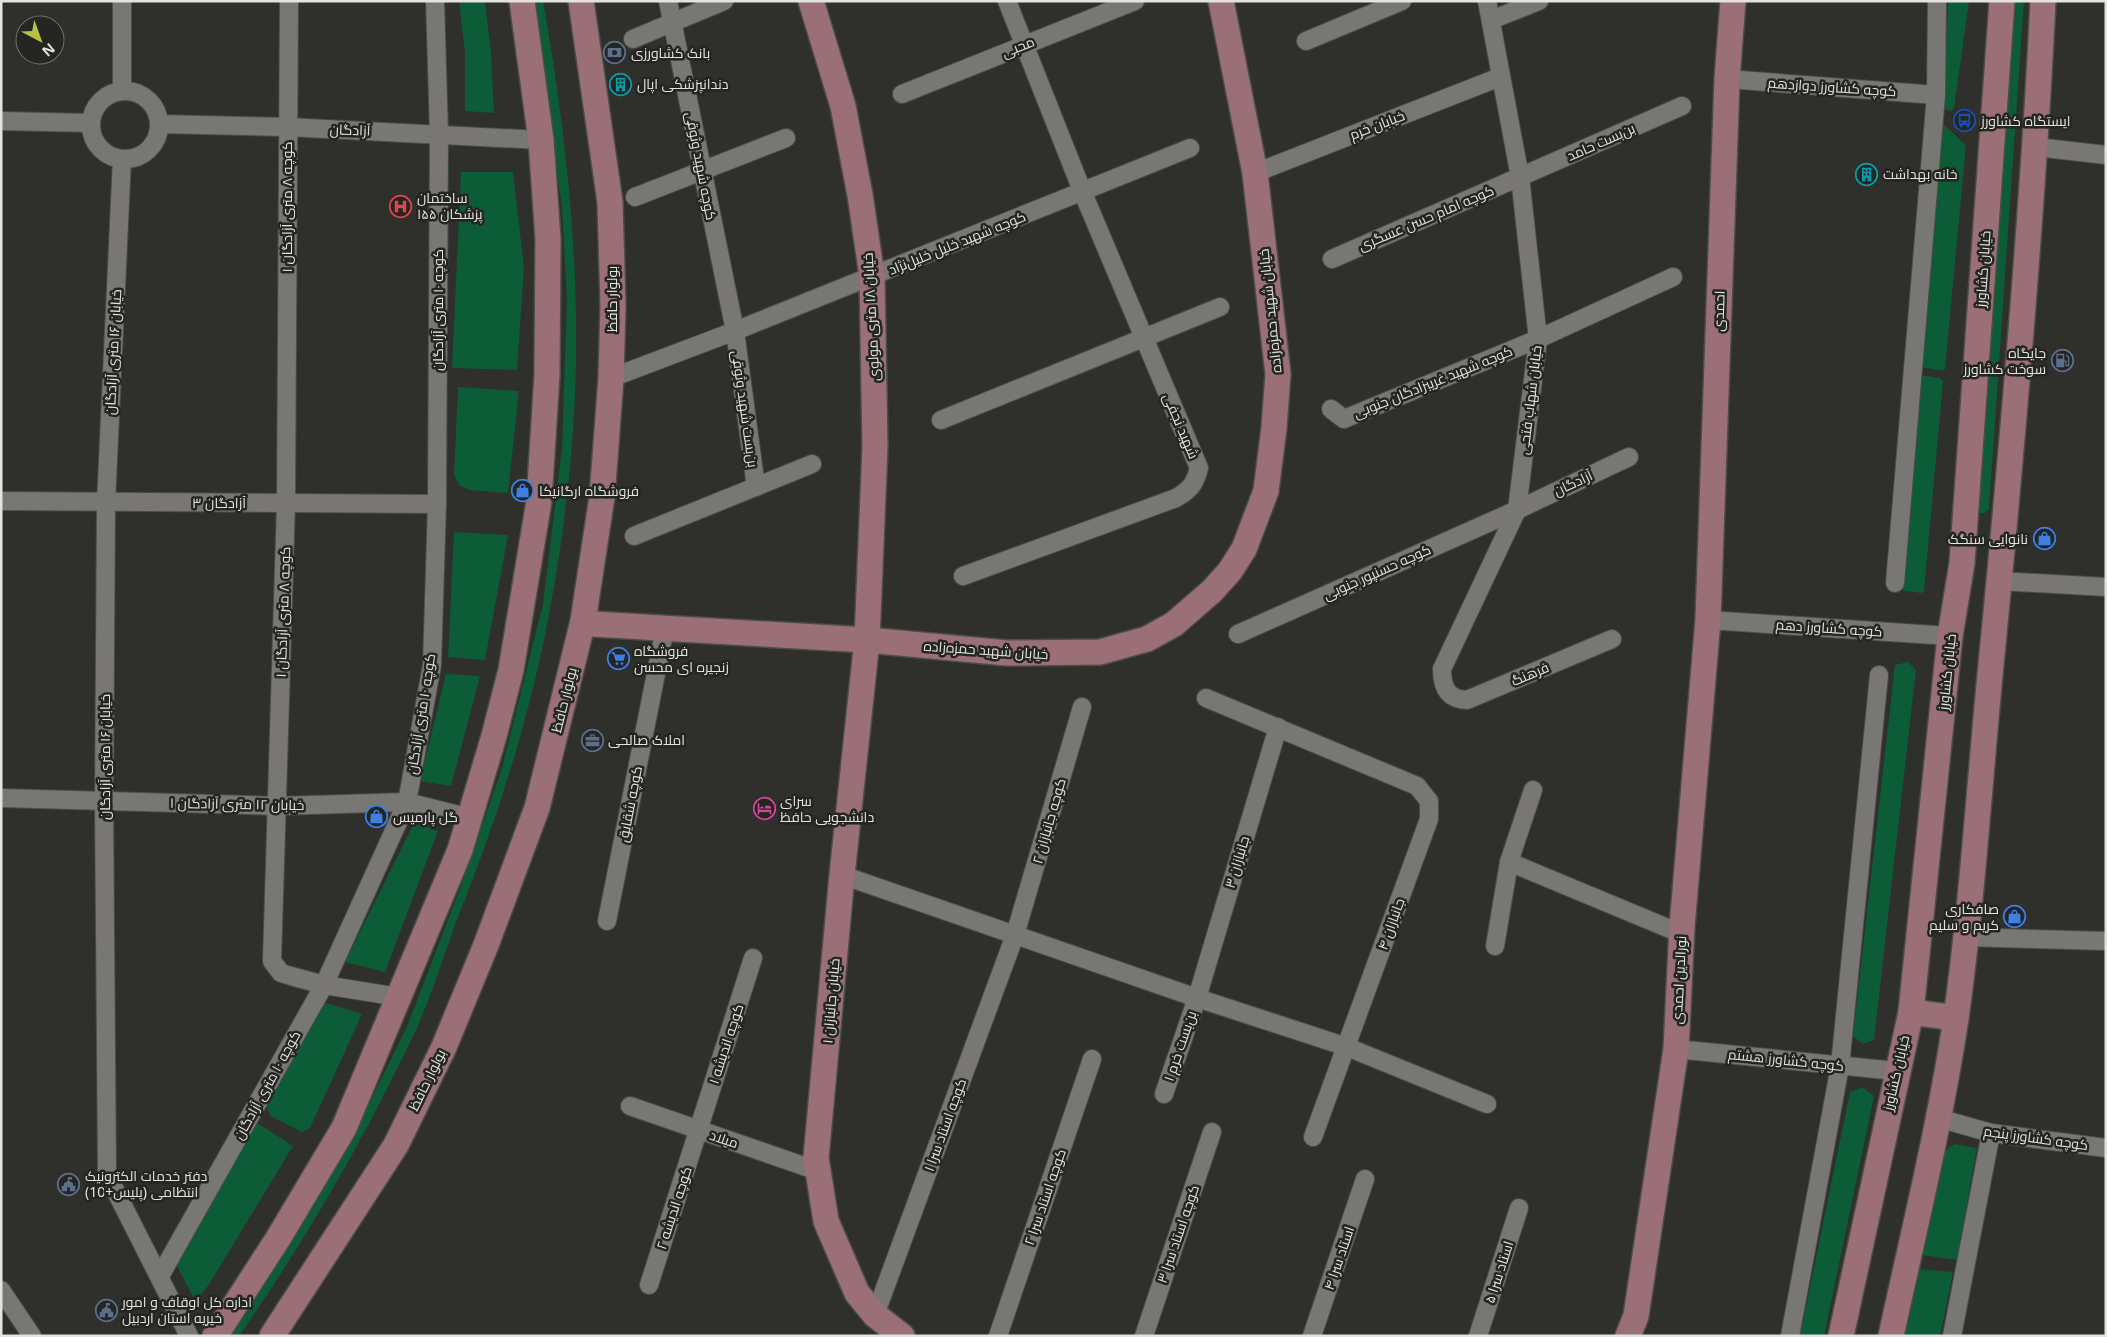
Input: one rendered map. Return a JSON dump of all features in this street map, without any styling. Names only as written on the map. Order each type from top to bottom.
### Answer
[{"type":"main road","points":[[214,1336],[279,1237],[344,1128],[460,850],[494,736],[511,670],[538,501],[548,355],[548,239],[541,140],[522,1]]},
{"type":"main road","name":"بولوار حافظ","points":[[272,1336],[396,1145],[444,1047],[486,945],[537,808],[583,621],[602,497],[611,378],[613,305],[610,202],[581,1]]},
{"type":"main road","name":"خیابان ۱۸ متری مولوی","points":[[811,1],[843,106],[860,194],[872,276],[875,447],[867,640]]},
{"type":"main road","name":"خیابان شهید حمزه‌زاده","points":[[583,621],[665,628],[867,640],[1007,653],[1100,652],[1147,639],[1174,624],[1194,608],[1230,571],[1244,549],[1266,491],[1274,428],[1278,374],[1255,173],[1221,1]]},
{"type":"main road","name":"احمدی","points":[[1708,620],[1727,79],[1733,1]]},
{"type":"main road","name":"خیابان کشاورز","points":[[1841,1336],[1896,1070],[1911,1012],[1950,636],[1962,563],[2002,1]]},
{"type":"main road","points":[[1891,1336],[1938,1118],[1956,1018],[1999,581],[2036,147],[2042,1]]},
{"type":"main road","name":"نورالدین احمدی","points":[[1628,1336],[1636,1316],[1676,1049],[1682,934],[1708,620]]},
{"type":"main road","name":"خیابان جانبازان ۱","points":[[867,640],[842,875],[816,1158],[826,1220],[857,1293],[875,1316],[902,1336]]},
{"type":"main road","points":[[1911,1012],[1956,1018]]},
{"type":"street","points":[[122,1],[122,91]]},
{"type":"street","name":"کوچه ۸ متری آزادگان ۱","points":[[288,1],[286,503],[272,961],[281,973],[324,985],[399,997]]},
{"type":"street","name":"کوچه ۱۰ متری آزادگان","points":[[160,1276],[324,985],[407,802],[432,664],[437,504],[439,134],[435,1]]},
{"type":"street","name":"کوچه شهید وثوقی","points":[[668,1],[735,331]]},
{"type":"street","points":[[632,39],[724,1]]},
{"type":"street","name":"شهید نجفی","points":[[963,576],[1176,498],[1188,491],[1195,483],[1199,468],[1083,193],[1007,1]]},
{"type":"street","name":"محبی","points":[[902,94],[1135,1]]},
{"type":"street","points":[[1306,41],[1402,1]]},
{"type":"street","name":"خیابان شهاب فتحی","points":[[1448,694],[1442,684],[1442,668],[1517,510],[1538,339],[1520,177],[1487,1]]},
{"type":"street","points":[[1492,20],[1539,1]]},
{"type":"street","points":[[1895,582],[1936,94],[1937,1]]},
{"type":"street","name":"خیابان خرم","points":[[1255,173],[1500,77]]},
{"type":"street","name":"کوچه کشاورز دوازدهم","points":[[1727,79],[1936,94]]},
{"type":"street","points":[[122,91],[133,92],[152,104],[157,113],[159,124],[157,135],[144,153],[122,159],[112,157],[102,151],[96,143],[90,123],[97,105],[104,98],[122,91]]},
{"type":"street","name":"بن‌بست حامد","points":[[1520,177],[1682,106]]},
{"type":"street","points":[[1,122],[90,123]]},
{"type":"street","name":"آزادگان","points":[[159,124],[287,127],[541,140]]},
{"type":"street","points":[[635,197],[786,138]]},
{"type":"street","points":[[2036,147],[2106,154]]},
{"type":"street","name":"کوچه شهید خلیل خلیل‌نژاد","points":[[611,378],[1083,193],[1190,148]]},
{"type":"street","name":"خیابان ۱۶ متری آزادگان","points":[[122,159],[106,503],[104,802],[107,1174],[189,1336]]},
{"type":"street","name":"کوچه امام حسن عسگری","points":[[1332,259],[1520,177]]},
{"type":"street","points":[[1538,339],[1673,277]]},
{"type":"street","points":[[941,420],[1220,307]]},
{"type":"street","name":"بن‌بست شهید وثوقی","points":[[735,331],[756,486]]},
{"type":"street","name":"کوچه شهید غریبزادگان جنوبی","points":[[1331,409],[1344,419],[1538,339]]},
{"type":"street","name":"آزادگان","points":[[1517,510],[1629,457]]},
{"type":"street","name":"بن‌بست شهید وثوقی","points":[[634,536],[812,464]]},
{"type":"street","name":"آزادگان ۳","points":[[1,501],[437,504]]},
{"type":"street","name":"کوچه حسنپور جنوبی","points":[[1238,634],[1517,510]]},
{"type":"street","points":[[1999,581],[2106,587]]},
{"type":"street","name":"کوچه کشاورز دهم","points":[[1708,620],[1950,636]]},
{"type":"street","name":"کوچه شقایق","points":[[607,921],[665,628]]},
{"type":"street","name":"فرهنگ","points":[[1448,694],[1457,700],[1467,700],[1612,639]]},
{"type":"street","points":[[1790,1336],[1840,1066],[1879,675]]},
{"type":"street","points":[[1206,698],[1278,727]]},
{"type":"street","name":"کوچه جانبازان ۲","points":[[1015,936],[1082,707]]},
{"type":"street","name":"جانبازان ۴","points":[[1278,727],[1417,786],[1429,801],[1429,819],[1313,1137]]},
{"type":"street","name":"جانبازان ۳","points":[[1197,998],[1278,727]]},
{"type":"street","points":[[1495,946],[1509,862],[1533,790]]},
{"type":"street","name":"خیابان ۱۲ متری آزادگان ۱","points":[[1,798],[278,806],[407,802],[470,818]]},
{"type":"street","points":[[1509,862],[1682,934]]},
{"type":"street","points":[[842,875],[1197,998],[1347,1047],[1488,1104]]},
{"type":"street","name":"کوچه استاد سرا ۱","points":[[875,1316],[1015,936]]},
{"type":"street","points":[[1964,937],[2106,941]]},
{"type":"street","name":"کوچه اندیشه ۱","points":[[698,1130],[753,958]]},
{"type":"street","name":"بن‌بست خرم ۱","points":[[1164,1094],[1197,998]]},
{"type":"street","name":"کوچه کشاورز هشتم","points":[[1676,1049],[1896,1070]]},
{"type":"street","name":"کوچه استاد سرا ۲","points":[[998,1336],[1092,1059]]},
{"type":"street","name":"میلاد","points":[[630,1106],[818,1172]]},
{"type":"street","name":"کوچه کشاورز پنجم","points":[[1938,1118],[1991,1133],[2106,1148]]},
{"type":"street","name":"کوچه اندیشه ۲","points":[[649,1285],[698,1130]]},
{"type":"street","name":"کوچه استاد سرا ۳","points":[[1144,1336],[1212,1132]]},
{"type":"street","points":[[1952,1336],[1991,1133]]},
{"type":"street","name":"استاد سرا ۴","points":[[1312,1336],[1365,1179]]},
{"type":"street","name":"استاد سرا ۵","points":[[1478,1336],[1519,1208]]},
{"type":"street","points":[[1,1290],[32,1336]]},
{"type":"green space","points":[[459,1],[485,1],[491,52],[494,113],[465,111],[465,52]]},
{"type":"green space","points":[[535,1],[543,1],[567,167],[572,222],[576,333],[575,389],[568,486],[557,568],[542,650],[522,731],[498,808],[416,1030],[356,1148],[288,1263],[239,1336],[229,1336],[293,1236],[359,1125],[408,1024],[461,886],[502,768],[543,604],[562,448],[567,298],[562,209]]},
{"type":"green space","points":[[1948,1],[1969,1],[1954,108],[1952,111],[1943,109]]},
{"type":"green space","points":[[2012,1],[2024,1],[1989,509],[1985,513],[1979,513],[1977,511]]},
{"type":"green space","points":[[1942,123],[1966,145],[1945,369],[1943,371],[1921,367]]},
{"type":"green space","points":[[461,172],[513,172],[524,267],[517,370],[452,368]]},
{"type":"green space","points":[[1920,375],[1940,378],[1943,382],[1924,591],[1922,593],[1904,591],[1901,588]]},
{"type":"green space","points":[[458,387],[519,391],[508,493],[469,490],[459,485],[454,474]]},
{"type":"green space","points":[[454,532],[508,535],[485,660],[448,657]]},
{"type":"green space","points":[[1908,662],[1916,670],[1874,1040],[1863,1044],[1853,1036],[1895,665]]},
{"type":"green space","points":[[446,674],[480,676],[451,786],[420,781]]},
{"type":"green space","points":[[414,823],[438,831],[385,972],[345,962]]},
{"type":"green space","points":[[323,1002],[362,1014],[310,1128],[302,1132],[271,1116],[265,1105]]},
{"type":"green space","points":[[1862,1087],[1874,1096],[1824,1336],[1800,1336],[1850,1092]]},
{"type":"green space","points":[[254,1121],[293,1146],[208,1286],[200,1295],[193,1297],[175,1262]]},
{"type":"green space","points":[[1954,1144],[1977,1148],[1957,1260],[1922,1255],[1941,1162],[1945,1151]]},
{"type":"green space","points":[[1918,1269],[1953,1272],[1940,1336],[1905,1336]]},
{"type":"place","name":"بانک کشاورزی","points":[[615,53]]},
{"type":"place","name":"دندانپزشکی اپال","points":[[621,84]]},
{"type":"place","name":"ایستگاه کشاورز","points":[[1965,121]]},
{"type":"place","name":"خانه بهداشت","points":[[1867,174]]},
{"type":"place","name":"ساختمان پزشکان ۱۵۵","points":[[401,206]]},
{"type":"place","name":"جایگاه سوخت کشاورز","points":[[2062,361]]},
{"type":"place","name":"فروشگاه ارگانیکا","points":[[523,491]]},
{"type":"place","name":"نانوایی سنگک","points":[[2044,539]]},
{"type":"place","name":"فروشگاه زنجیره ای محسن","points":[[618,659]]},
{"type":"place","name":"املاک صالحی","points":[[592,740]]},
{"type":"place","name":"سرای دانشجویی حافظ","points":[[764,809]]},
{"type":"place","name":"گل پارمیس","points":[[377,817]]},
{"type":"place","name":"صافکاری کریم و سلیم","points":[[2015,917]]},
{"type":"place","name":"دفتر خدمات الکترونیک انتظامی (پلیس+10)","points":[[69,1184]]},
{"type":"place","name":"اداره کل اوقاف و امور خیریه استان اردبیل","points":[[106,1310]]}]
